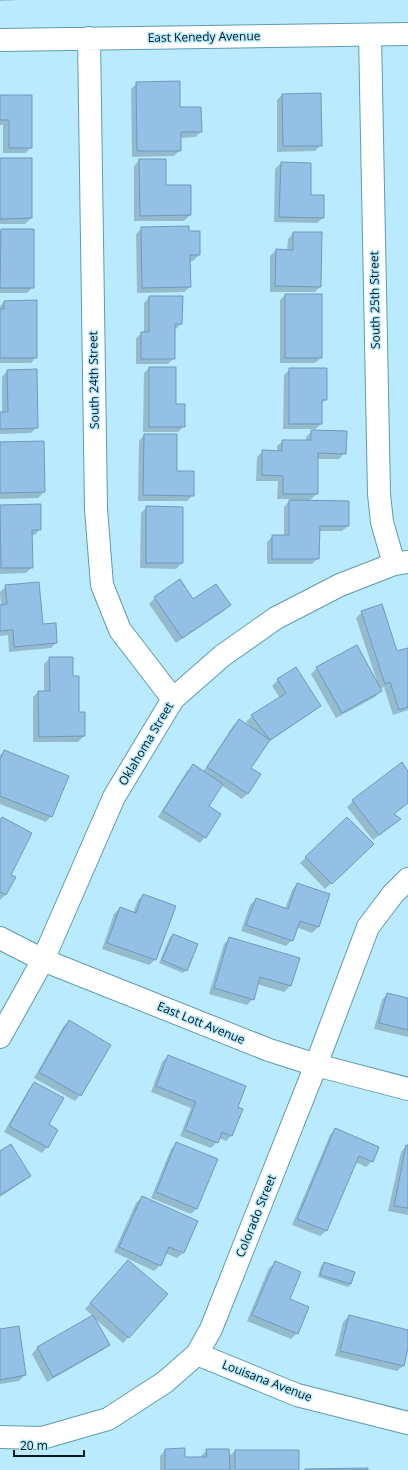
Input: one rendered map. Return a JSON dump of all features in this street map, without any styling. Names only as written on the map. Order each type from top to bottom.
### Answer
[{"type":"street","name":"South 25th Street","points":[[370,34],[379,494],[382,522],[401,563]]},
{"type":"street","name":"East Kenedy Avenue","points":[[0,40],[408,34]]},
{"type":"street","name":"South 24th Street","points":[[88,38],[96,509],[102,585],[120,630],[173,699]]},
{"type":"street","name":"Oklahoma Street","points":[[0,1037],[43,960],[114,797],[173,699],[222,656],[276,618],[340,585],[401,563]]},
{"type":"street","name":"Colorado Street","points":[[0,1437],[42,1438],[108,1419],[165,1382],[198,1354],[211,1329],[316,1065],[368,927],[393,894],[408,879]]},
{"type":"street","name":"East Lott Avenue","points":[[0,938],[43,960],[269,1050],[316,1065],[408,1088]]},
{"type":"street","name":"Louisana Avenue","points":[[198,1354],[297,1395],[408,1423]]},
{"type":"building","points":[[180,81],[180,107],[201,107],[202,132],[181,132],[181,151],[137,151],[136,82]]},
{"type":"building","points":[[321,93],[322,146],[283,146],[282,94]]},
{"type":"building","points":[[0,95],[32,95],[32,148],[9,148],[9,120],[0,120]]},
{"type":"building","points":[[0,158],[32,158],[32,218],[0,219]]},
{"type":"building","points":[[139,159],[166,159],[166,185],[191,185],[191,215],[140,216]]},
{"type":"building","points":[[281,162],[311,163],[311,195],[324,195],[324,218],[279,217]]},
{"type":"building","points":[[189,226],[189,231],[200,231],[200,255],[190,255],[191,287],[142,288],[141,227]]},
{"type":"building","points":[[1,229],[34,229],[34,288],[0,288]]},
{"type":"building","points":[[293,232],[322,232],[321,287],[275,286],[276,249],[293,250]]},
{"type":"building","points":[[285,294],[322,294],[322,358],[285,358]]},
{"type":"building","points":[[149,296],[183,296],[182,324],[175,324],[175,359],[141,359],[141,332],[149,332]]},
{"type":"building","points":[[37,300],[37,358],[0,358],[0,309],[4,309],[4,301]]},
{"type":"building","points":[[149,367],[176,367],[176,404],[185,404],[185,427],[149,427]]},
{"type":"building","points":[[289,368],[327,368],[327,400],[322,400],[322,424],[289,424]]},
{"type":"building","points":[[37,369],[38,428],[0,429],[0,412],[8,412],[7,370]]},
{"type":"building","points":[[311,430],[347,431],[346,454],[318,453],[318,494],[283,494],[283,476],[262,475],[262,450],[282,451],[282,440],[311,440]]},
{"type":"building","points":[[144,434],[177,434],[177,471],[194,471],[194,496],[143,495]]},
{"type":"building","points":[[44,441],[45,492],[0,493],[0,442]]},
{"type":"building","points":[[289,500],[349,501],[349,526],[320,526],[319,559],[272,559],[272,535],[289,535]]},
{"type":"building","points":[[41,504],[41,530],[32,530],[33,568],[1,568],[0,505]]},
{"type":"building","points":[[146,506],[183,507],[183,563],[146,563]]},
{"type":"building","points":[[180,579],[193,599],[216,584],[231,605],[182,638],[154,597]]},
{"type":"building","points":[[39,582],[43,624],[56,623],[57,643],[14,647],[13,630],[0,631],[0,605],[7,604],[5,585]]},
{"type":"building","points":[[382,604],[397,651],[408,648],[408,707],[399,710],[390,682],[385,684],[361,611]]},
{"type":"building","points":[[357,645],[382,691],[342,713],[316,667]]},
{"type":"building","points":[[49,657],[73,657],[73,676],[79,676],[79,712],[85,712],[85,736],[39,737],[38,691],[50,691]]},
{"type":"building","points":[[296,667],[321,706],[270,740],[251,715],[286,693],[277,679]]},
{"type":"building","points":[[239,719],[270,740],[251,768],[261,774],[248,794],[207,767]]},
{"type":"building","points":[[4,750],[69,776],[52,817],[0,796],[0,760]]},
{"type":"building","points":[[402,762],[408,771],[408,803],[394,814],[401,819],[379,835],[352,800]]},
{"type":"building","points":[[193,764],[223,784],[209,806],[221,814],[206,838],[163,811]]},
{"type":"building","points":[[2,817],[32,833],[11,875],[16,877],[6,895],[0,892],[0,820]]},
{"type":"building","points":[[347,817],[374,844],[332,884],[305,857]]},
{"type":"building","points":[[297,883],[330,894],[319,927],[300,921],[293,941],[246,925],[256,898],[288,909]]},
{"type":"building","points":[[143,894],[176,906],[156,960],[107,943],[120,907],[136,913]]},
{"type":"building","points":[[173,934],[198,944],[187,971],[162,960]]},
{"type":"building","points":[[229,937],[300,958],[291,986],[260,977],[254,1000],[214,988]]},
{"type":"building","points":[[387,993],[408,998],[408,1030],[379,1023]]},
{"type":"building","points":[[69,1020],[111,1045],[81,1096],[39,1072]]},
{"type":"building","points":[[168,1055],[246,1086],[238,1107],[243,1109],[232,1136],[222,1132],[218,1143],[185,1130],[196,1102],[156,1086]]},
{"type":"building","points":[[34,1082],[64,1098],[49,1124],[58,1130],[48,1148],[9,1126]]},
{"type":"building","points":[[335,1128],[379,1147],[373,1162],[359,1156],[327,1231],[297,1219]]},
{"type":"building","points":[[176,1142],[218,1159],[197,1209],[156,1192]]},
{"type":"building","points":[[11,1144],[31,1176],[0,1195],[0,1151]]},
{"type":"building","points":[[406,1145],[408,1145],[408,1208],[394,1206]]},
{"type":"building","points":[[142,1196],[198,1221],[184,1253],[169,1247],[161,1266],[119,1247]]},
{"type":"building","points":[[128,1260],[168,1294],[129,1338],[90,1303]]},
{"type":"building","points":[[275,1261],[301,1272],[290,1299],[309,1307],[298,1334],[252,1315]]},
{"type":"building","points":[[324,1262],[355,1272],[351,1284],[320,1275]]},
{"type":"building","points":[[93,1315],[110,1345],[53,1377],[37,1347]]},
{"type":"building","points":[[349,1315],[408,1330],[408,1348],[404,1366],[340,1351]]},
{"type":"building","points":[[19,1326],[26,1375],[0,1380],[0,1329]]},
{"type":"building","points":[[185,1448],[185,1457],[207,1457],[206,1449],[229,1449],[230,1470],[165,1470],[165,1449]]},
{"type":"building","points":[[235,1450],[299,1450],[299,1470],[235,1470]]},
{"type":"building","points":[[368,1468],[368,1470],[305,1470],[305,1469]]}]
